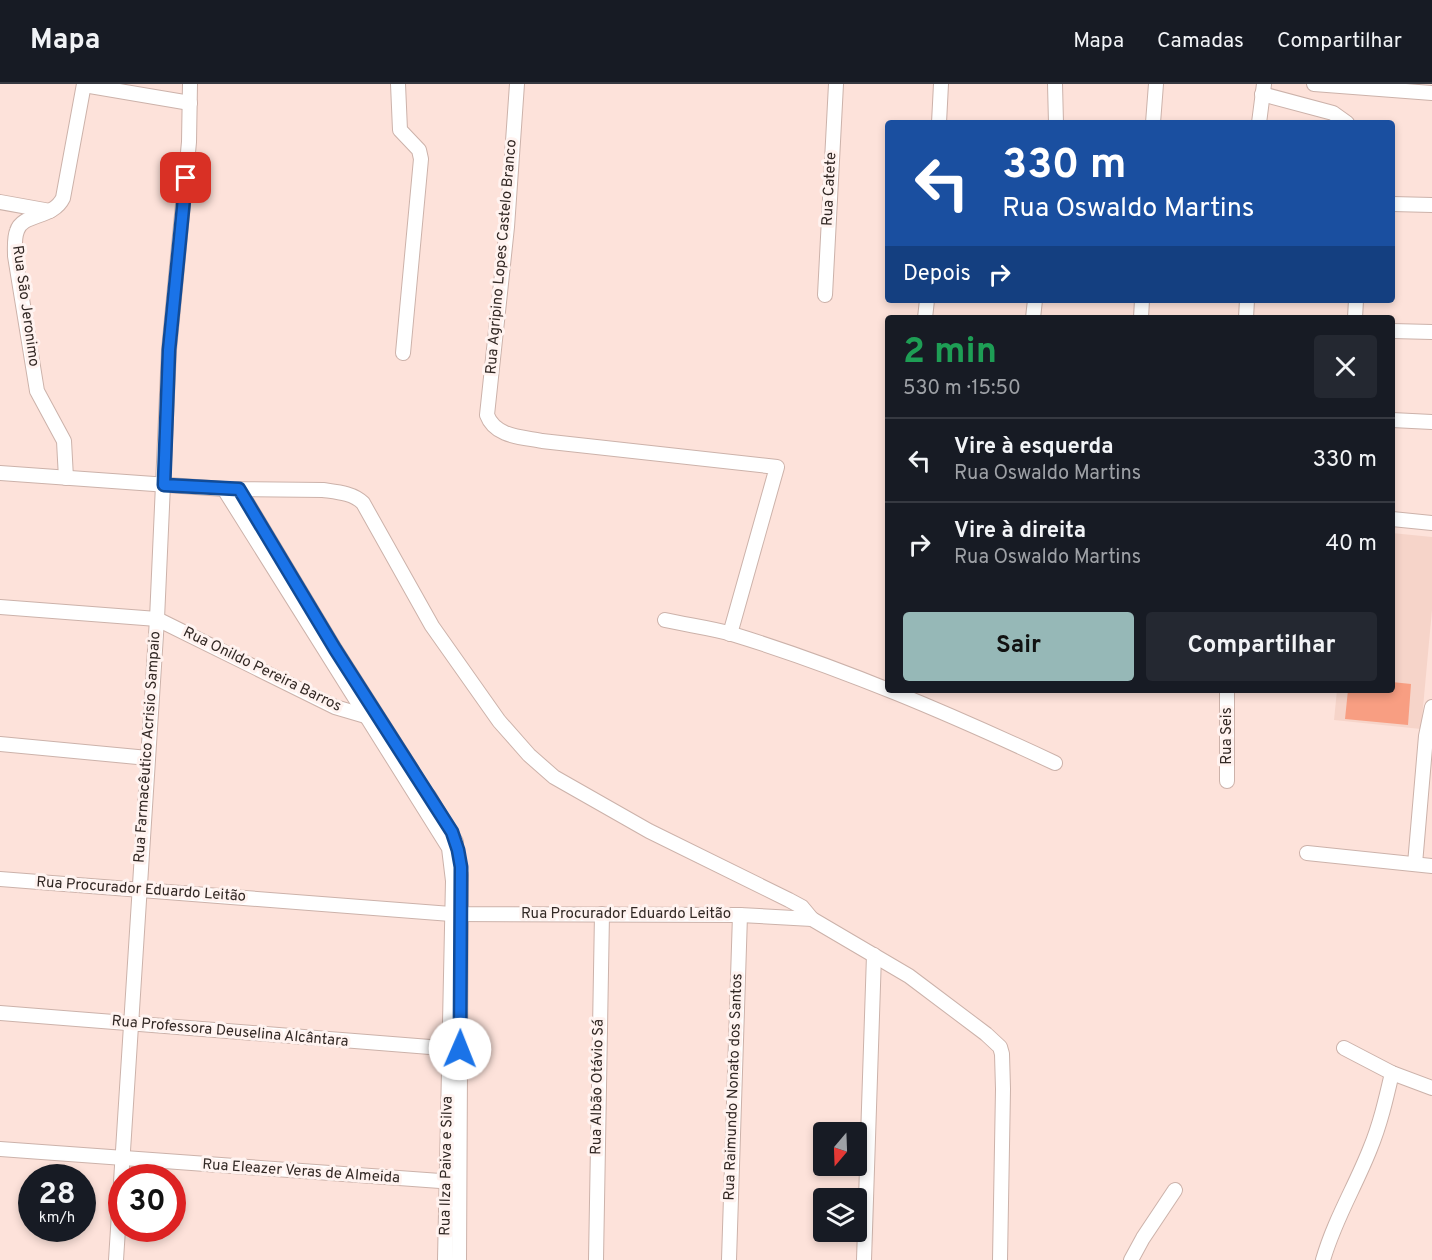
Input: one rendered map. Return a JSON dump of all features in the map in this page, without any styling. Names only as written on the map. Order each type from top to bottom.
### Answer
[{"type":"street","points":[[0,202],[52,211],[58,207],[63,198],[84,84],[190,103]]},
{"type":"street","name":"Rua Farmacêutico Acrisio Sampaio","points":[[116,1260],[164,485],[169,350],[189,142],[190,84]]},
{"type":"street","points":[[398,84],[400,130],[419,150],[421,159],[403,353]]},
{"type":"street","name":"Rua Agripino Lopes Castelo Branco","points":[[517,84],[507,227],[487,415],[495,428],[510,435],[542,441],[777,467],[730,634]]},
{"type":"street","name":"Rua Catete","points":[[825,295],[836,84]]},
{"type":"street","points":[[939,120],[941,84]]},
{"type":"street","points":[[1055,84],[1056,120]]},
{"type":"street","points":[[1153,120],[1156,84]]},
{"type":"street","points":[[1314,84],[1369,86],[1432,93]]},
{"type":"street","points":[[1259,120],[1263,89],[1333,113],[1343,120]]},
{"type":"street","points":[[1395,204],[1432,205]]},
{"type":"street","name":"Rua São Jeronimo","points":[[52,211],[21,224],[16,233],[15,256],[37,391],[64,441],[66,478]]},
{"type":"street","points":[[1395,331],[1432,332]]},
{"type":"street","points":[[1395,420],[1432,422]]},
{"type":"street","points":[[0,473],[224,489],[323,490],[351,495],[361,500],[432,626],[499,721],[529,755],[554,777],[649,831],[802,907],[812,919]]},
{"type":"street","name":"Rua Ilza Paiva e Silva","points":[[224,489],[423,803],[449,848],[456,914]]},
{"type":"street","name":"Rua Ilza Paiva e Silva","points":[[239,489],[456,841],[461,867],[456,914],[453,1182],[459,1260]]},
{"type":"street","points":[[1395,519],[1432,522]]},
{"type":"street","name":"Rua Onildo Pereira Barros","points":[[0,607],[156,619],[335,707],[381,721]]},
{"type":"street","points":[[665,620],[730,634],[822,665],[885,690]]},
{"type":"street","points":[[893,693],[952,716],[1054,763]]},
{"type":"street","name":"Rua Seis","points":[[1227,693],[1227,781]]},
{"type":"street","points":[[1415,864],[1426,736],[1432,706]]},
{"type":"street","points":[[0,744],[148,758]]},
{"type":"street","points":[[1306,853],[1432,866]]},
{"type":"street","name":"Rua Procurador Eduardo Leitão","points":[[0,879],[456,914],[740,915],[812,919],[935,994],[1000,1047],[1003,1089],[1000,1260]]},
{"type":"street","name":"Rua Albão Otávio Sá","points":[[596,1260],[602,914]]},
{"type":"street","name":"Rua Raimundo Nonato dos Santos","points":[[729,1260],[740,915]]},
{"type":"street","points":[[864,1260],[874,955]]},
{"type":"street","name":"Rua Professora Deuselina Alcântara","points":[[0,1013],[454,1049]]},
{"type":"street","points":[[1344,1048],[1392,1073],[1432,1088]]},
{"type":"street","points":[[1323,1260],[1331,1234],[1370,1149],[1392,1073]]},
{"type":"street","name":"Rua Eleazer Veras de Almeida","points":[[0,1149],[453,1182]]},
{"type":"street","name":"Rua Ilza Paiva e Silva","points":[[445,1260],[453,1182]]},
{"type":"street","points":[[1131,1260],[1175,1190]]},
{"type":"shaded area","points":[[1395,533],[1432,537],[1432,610],[1421,729],[1334,720],[1337,693],[1395,693]]},
{"type":"shaded area","points":[[1395,682],[1411,684],[1408,725],[1345,719],[1348,693],[1395,693]]},
{"type":"route","points":[[186,178],[169,350],[164,485],[239,489],[335,649],[452,832],[461,867],[460,1049]]}]
